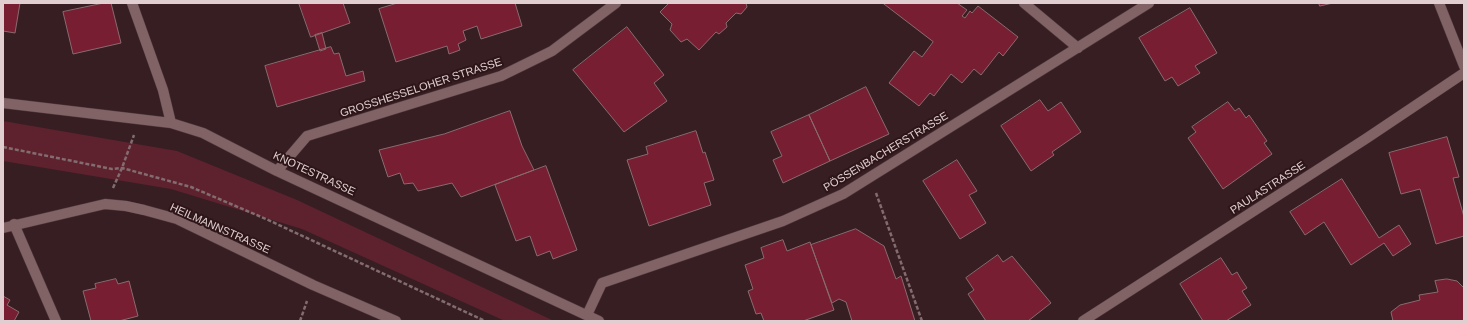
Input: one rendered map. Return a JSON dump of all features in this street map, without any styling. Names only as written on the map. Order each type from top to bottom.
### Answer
[{"type":"street","points":[[132,3],[163,90],[171,123]]},
{"type":"street","name":"GROSSHESSELOHER STRASSE","points":[[277,171],[307,136],[501,76],[552,51],[616,3]]},
{"type":"street","points":[[1024,3],[1078,48]]},
{"type":"street","name":"PÖSSENBACHERSTRASSE","points":[[586,314],[602,283],[783,221],[843,194],[1149,3]]},
{"type":"street","points":[[1439,3],[1464,66]]},
{"type":"street","name":"PAULASTRASSE","points":[[1083,321],[1367,138],[1464,72]]},
{"type":"street","name":"KNOTESTRASSE","points":[[3,103],[171,123],[203,133],[277,171],[599,321]]},
{"type":"street","name":"HEILMANNSTRASSE","points":[[3,228],[14,224],[105,204],[126,206],[144,210],[177,219],[313,285],[396,321]]},
{"type":"street","points":[[14,224],[56,321]]},
{"type":"path","points":[[122,168],[140,120]]},
{"type":"path","points":[[3,147],[112,168],[122,168],[191,187],[266,219],[485,321]]},
{"type":"path","points":[[870,177],[922,321]]},
{"type":"shaded area","points":[[3,121],[177,151],[297,200],[554,321],[505,321],[302,229],[171,189],[3,161]]},
{"type":"building","points":[[3,3],[20,3],[15,33],[3,31]]},
{"type":"building","points":[[104,3],[111,3],[121,43],[73,54],[63,12]]},
{"type":"building","points":[[299,3],[343,3],[350,23],[311,37]]},
{"type":"building","points":[[398,3],[515,3],[522,26],[481,39],[477,26],[463,31],[466,40],[458,44],[460,50],[449,54],[447,46],[396,62],[379,9]]},
{"type":"building","points":[[668,3],[746,3],[747,7],[741,14],[736,13],[726,23],[727,27],[719,34],[716,32],[699,50],[687,39],[681,42],[670,30],[672,24],[660,12]]},
{"type":"building","points":[[883,3],[957,3],[967,10],[962,16],[965,18],[970,11],[972,13],[978,6],[1018,37],[1003,56],[999,52],[981,75],[974,69],[962,83],[951,74],[934,96],[930,93],[919,106],[889,83],[914,51],[922,57],[933,42]]},
{"type":"building","points":[[1319,3],[1333,3],[1320,6]]},
{"type":"building","points":[[1190,8],[1217,53],[1195,66],[1200,73],[1178,86],[1172,77],[1165,81],[1139,38]]},
{"type":"building","points":[[627,27],[664,75],[654,83],[667,101],[624,132],[573,70]]},
{"type":"building","points":[[322,33],[326,49],[320,51],[315,35]]},
{"type":"building","points":[[331,47],[334,54],[339,53],[346,76],[363,71],[365,81],[277,107],[265,66]]},
{"type":"building","points":[[866,87],[889,134],[830,161],[809,115]]},
{"type":"building","points":[[1040,100],[1048,111],[1061,102],[1081,132],[1052,152],[1054,155],[1031,171],[1001,126]]},
{"type":"building","points":[[1228,102],[1235,111],[1239,108],[1246,118],[1249,115],[1267,141],[1264,143],[1272,154],[1223,189],[1188,138],[1196,132],[1192,127]]},
{"type":"building","points":[[510,111],[522,146],[534,170],[461,197],[452,183],[418,191],[413,183],[404,184],[400,173],[388,177],[379,150],[444,134]]},
{"type":"building","points":[[809,115],[830,161],[783,183],[773,160],[782,156],[771,132]]},
{"type":"building","points":[[696,131],[703,153],[705,152],[714,180],[704,183],[711,205],[649,226],[627,160],[648,154],[646,147]]},
{"type":"building","points":[[1447,137],[1459,177],[1453,178],[1464,217],[1464,236],[1436,244],[1420,189],[1401,194],[1389,153]]},
{"type":"building","points":[[957,160],[977,191],[969,195],[986,223],[960,239],[923,181]]},
{"type":"building","points":[[546,166],[577,250],[553,259],[550,251],[537,256],[530,236],[516,241],[495,185]]},
{"type":"building","points":[[1342,179],[1379,238],[1399,225],[1411,244],[1393,256],[1384,243],[1351,265],[1324,222],[1305,235],[1290,212]]},
{"type":"building","points":[[856,229],[884,246],[896,279],[901,276],[915,321],[852,321],[846,302],[839,299],[832,303],[811,245]]},
{"type":"building","points":[[783,240],[787,251],[810,242],[834,310],[803,321],[764,321],[761,313],[756,314],[748,291],[753,289],[745,265],[764,258],[761,248]]},
{"type":"building","points":[[998,255],[1003,262],[1012,256],[1051,303],[1028,321],[986,321],[968,294],[974,290],[966,278]]},
{"type":"building","points":[[1221,258],[1232,275],[1237,272],[1247,288],[1242,291],[1251,305],[1226,321],[1203,321],[1180,284]]},
{"type":"building","points":[[116,279],[118,284],[129,281],[138,316],[119,321],[91,321],[83,291],[96,288],[95,284]]},
{"type":"building","points":[[1447,279],[1457,281],[1464,288],[1464,321],[1393,321],[1391,312],[1400,305],[1420,300],[1419,295],[1438,292],[1435,281]]},
{"type":"building","points":[[3,296],[10,300],[7,305],[19,312],[14,321],[3,321]]}]
